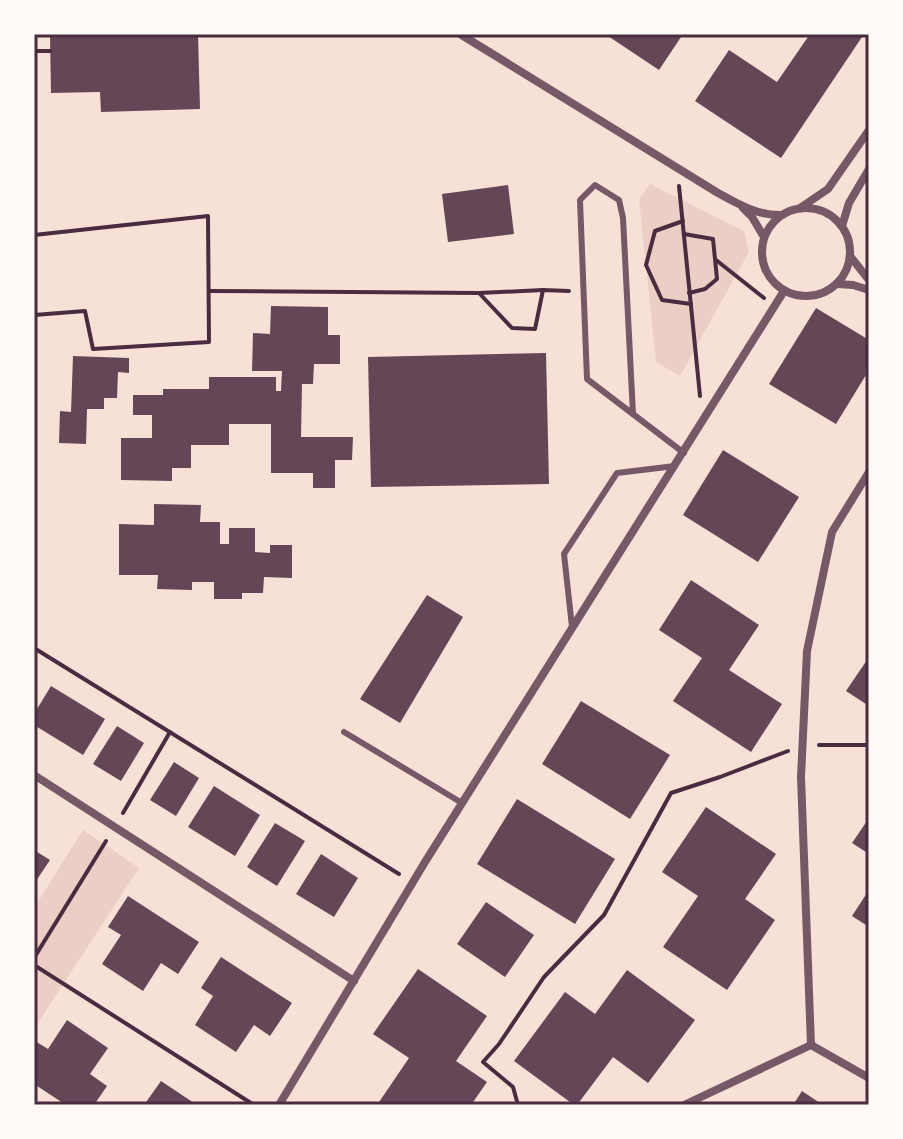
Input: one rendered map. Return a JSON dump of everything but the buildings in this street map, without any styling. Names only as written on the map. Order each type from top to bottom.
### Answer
[{"type":"street","points":[[460,34],[736,203],[752,217],[764,237]]},
{"type":"street","points":[[800,208],[823,211],[834,218],[847,236],[850,256],[844,276],[837,284],[828,291],[806,297],[784,291],[767,273],[762,262],[764,237],[782,215],[800,208],[828,189],[869,130]]},
{"type":"street","points":[[842,226],[849,203],[869,169]]},
{"type":"street","points":[[736,203],[769,215],[782,215]]},
{"type":"street","points":[[850,256],[869,280]]},
{"type":"street","points":[[837,284],[869,290]]},
{"type":"street","points":[[279,1105],[462,803],[784,291]]},
{"type":"street","points":[[811,1045],[801,777],[807,651],[832,532],[869,472]]},
{"type":"street","points":[[34,775],[354,981]]},
{"type":"street","points":[[811,1045],[869,1078]]},
{"type":"street","points":[[684,1105],[811,1045]]},
{"type":"lane","points":[[633,414],[623,218],[619,200],[595,185],[580,200],[587,379],[684,453]]},
{"type":"lane","points":[[573,628],[564,554],[617,473],[675,466]]},
{"type":"lane","points":[[344,732],[462,803]]},
{"type":"path","points":[[34,51],[50,51]]},
{"type":"path","points":[[677,168],[702,423]]},
{"type":"path","points":[[34,235],[208,216],[209,342],[93,349],[85,311],[34,315]]},
{"type":"path","points":[[683,221],[655,231],[646,265],[662,300],[691,304]]},
{"type":"path","points":[[684,234],[713,239],[716,260],[717,279],[705,289],[689,293]]},
{"type":"path","points":[[716,260],[774,307]]},
{"type":"path","points":[[479,293],[512,328],[535,329],[543,290]]},
{"type":"path","points":[[209,291],[562,291]]},
{"type":"path","points":[[34,648],[413,883]]},
{"type":"path","points":[[34,958],[170,732]]},
{"type":"path","points":[[518,1105],[513,1087],[483,1062],[499,1044],[544,977],[604,915],[671,793],[803,746],[869,745]]},
{"type":"path","points":[[34,965],[254,1105]]},
{"type":"shaded area","points":[[650,184],[744,231],[749,252],[680,376],[656,362],[639,199]]},
{"type":"shaded area","points":[[83,830],[139,868],[34,1029],[34,908]]}]
